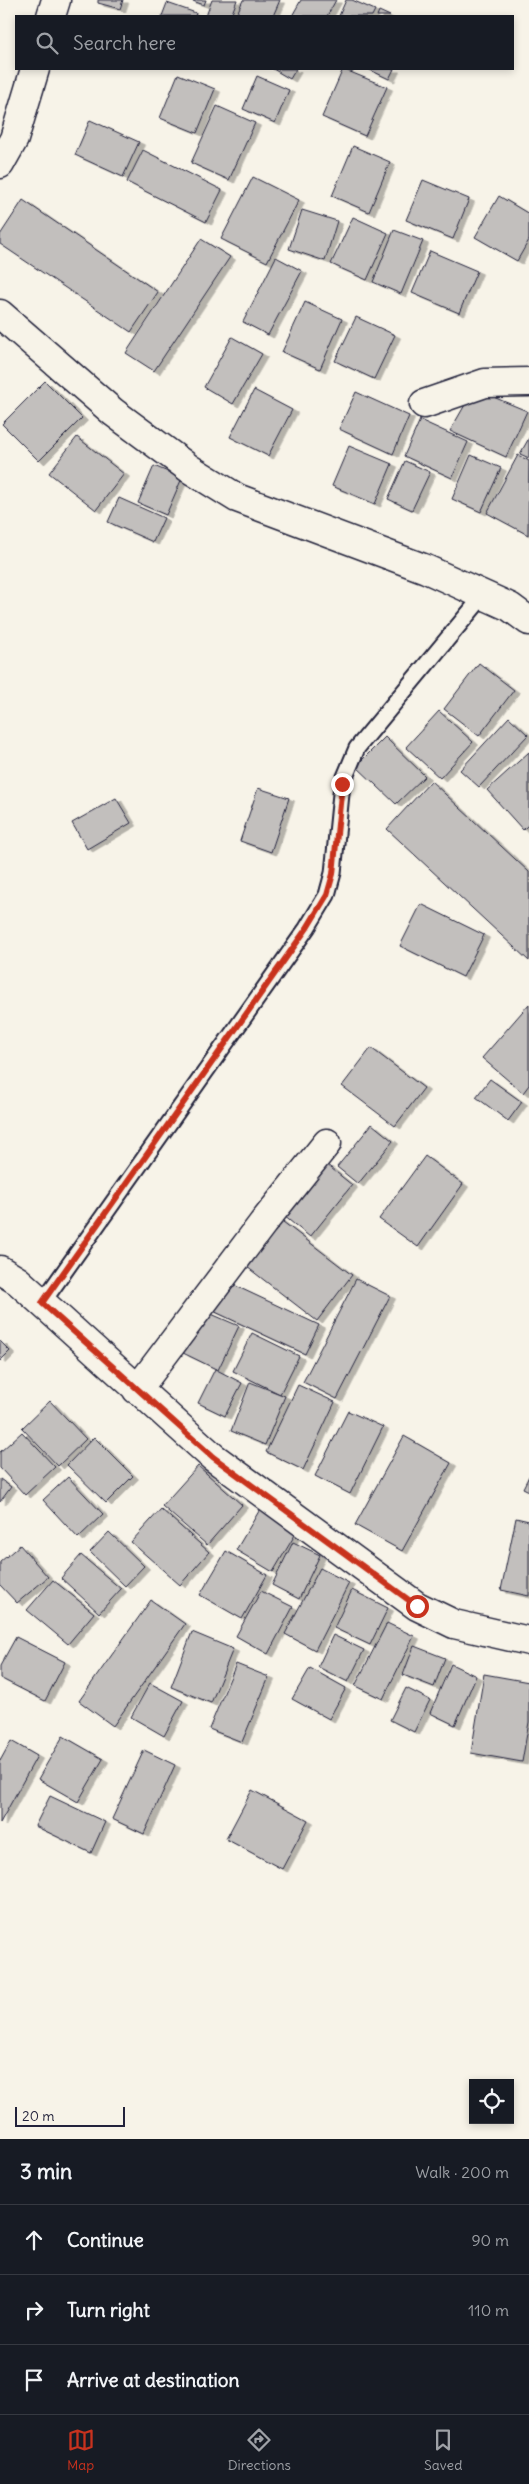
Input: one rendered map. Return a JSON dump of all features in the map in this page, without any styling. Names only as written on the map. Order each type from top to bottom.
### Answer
[{"type":"street","points":[[51,15],[56,0]]},
{"type":"street","points":[[0,164],[14,139],[35,70]]},
{"type":"street","points":[[0,314],[113,412],[183,464],[237,498],[374,548],[510,607],[529,621]]},
{"type":"street","points":[[424,404],[485,383],[529,382]]},
{"type":"street","points":[[137,1390],[263,1223],[327,1143]]},
{"type":"street","points":[[0,1270],[18,1282],[42,1303],[213,1457],[417,1606],[454,1624],[529,1641]]},
{"type":"lane","points":[[42,1303],[307,928],[327,895],[333,874],[342,784],[357,748],[482,596]]},
{"type":"building","points":[[98,0],[123,0],[120,9],[98,3]]},
{"type":"building","points":[[190,0],[206,0],[204,5]]},
{"type":"building","points":[[212,0],[237,0],[231,15],[206,15]]},
{"type":"building","points":[[243,0],[280,0],[273,15],[236,15]]},
{"type":"building","points":[[301,0],[336,0],[328,15],[293,15]]},
{"type":"building","points":[[346,0],[352,0],[375,10],[372,15],[339,15]]},
{"type":"building","points":[[167,3],[196,13],[195,15],[162,15]]},
{"type":"building","points":[[379,11],[388,15],[377,15]]},
{"type":"building","points":[[275,70],[295,70],[290,79]]},
{"type":"building","points":[[343,70],[387,87],[365,136],[322,117]]},
{"type":"building","points":[[370,70],[394,70],[389,79]]},
{"type":"building","points":[[178,74],[215,89],[197,133],[160,118]]},
{"type":"building","points":[[257,76],[289,90],[275,123],[243,109]]},
{"type":"building","points":[[217,106],[255,123],[229,180],[191,163]]},
{"type":"building","points":[[90,120],[139,142],[123,177],[75,155]]},
{"type":"building","points":[[353,146],[390,162],[369,212],[332,196]]},
{"type":"building","points":[[143,150],[222,190],[206,222],[127,182]]},
{"type":"building","points":[[253,177],[299,200],[267,262],[221,239]]},
{"type":"building","points":[[423,180],[469,199],[453,239],[406,220]]},
{"type":"building","points":[[499,196],[529,214],[529,240],[517,261],[475,237]]},
{"type":"building","points":[[23,200],[158,292],[131,332],[0,244],[0,235]]},
{"type":"building","points":[[302,210],[337,221],[325,261],[289,249]]},
{"type":"building","points":[[353,217],[388,233],[367,280],[331,264]]},
{"type":"building","points":[[394,230],[423,241],[401,294],[373,282]]},
{"type":"building","points":[[201,239],[230,257],[154,371],[126,353]]},
{"type":"building","points":[[430,251],[477,271],[459,313],[412,293]]},
{"type":"building","points":[[276,257],[302,271],[268,335],[243,322]]},
{"type":"building","points":[[305,302],[342,319],[320,369],[282,352]]},
{"type":"building","points":[[356,317],[395,335],[374,379],[335,361]]},
{"type":"building","points":[[232,337],[262,354],[233,404],[204,387]]},
{"type":"building","points":[[45,381],[82,418],[39,461],[2,424]]},
{"type":"building","points":[[474,389],[527,411],[506,457],[450,431]]},
{"type":"building","points":[[254,390],[292,410],[268,456],[230,437]]},
{"type":"building","points":[[356,392],[409,416],[393,454],[339,429]]},
{"type":"building","points":[[420,420],[468,442],[452,478],[404,456]]},
{"type":"building","points":[[77,437],[124,474],[96,510],[49,473]]},
{"type":"building","points":[[529,438],[529,458],[520,454]]},
{"type":"building","points":[[349,446],[392,464],[375,504],[332,486]]},
{"type":"building","points":[[471,455],[501,468],[481,512],[452,499]]},
{"type":"building","points":[[518,455],[529,461],[528,535],[487,513]]},
{"type":"building","points":[[405,461],[430,472],[412,510],[388,499]]},
{"type":"building","points":[[154,466],[182,478],[166,515],[138,503]]},
{"type":"building","points":[[119,498],[164,518],[153,542],[108,522]]},
{"type":"building","points":[[479,663],[514,690],[479,736],[444,709]]},
{"type":"building","points":[[439,711],[473,742],[440,778],[406,747]]},
{"type":"building","points":[[509,717],[528,735],[479,787],[460,770]]},
{"type":"building","points":[[385,737],[425,776],[396,804],[356,766]]},
{"type":"building","points":[[529,752],[529,824],[523,830],[487,790]]},
{"type":"building","points":[[431,781],[529,872],[529,961],[387,829]]},
{"type":"building","points":[[258,788],[289,798],[271,852],[240,841]]},
{"type":"building","points":[[116,798],[131,823],[87,849],[72,823]]},
{"type":"building","points":[[421,904],[484,935],[463,977],[400,946]]},
{"type":"building","points":[[529,1004],[529,1085],[523,1093],[482,1058]]},
{"type":"building","points":[[371,1048],[424,1088],[395,1126],[342,1086]]},
{"type":"building","points":[[490,1079],[522,1102],[508,1121],[476,1097]]},
{"type":"building","points":[[372,1124],[393,1141],[358,1184],[337,1167]]},
{"type":"building","points":[[425,1156],[463,1184],[418,1247],[379,1219]]},
{"type":"building","points":[[326,1164],[352,1185],[310,1237],[284,1216]]},
{"type":"building","points":[[274,1215],[352,1275],[317,1321],[238,1260]]},
{"type":"building","points":[[356,1279],[390,1296],[337,1399],[303,1382]]},
{"type":"building","points":[[223,1280],[319,1325],[305,1354],[209,1309]]},
{"type":"building","points":[[202,1310],[239,1326],[218,1370],[183,1353]]},
{"type":"building","points":[[252,1333],[299,1356],[280,1394],[233,1371]]},
{"type":"building","points":[[0,1341],[10,1351],[0,1361]]},
{"type":"building","points":[[215,1369],[242,1383],[225,1416],[198,1403]]},
{"type":"building","points":[[250,1382],[285,1396],[265,1445],[231,1431]]},
{"type":"building","points":[[298,1385],[335,1402],[303,1470],[266,1452]]},
{"type":"building","points":[[50,1401],[86,1439],[58,1466],[22,1428]]},
{"type":"building","points":[[348,1411],[383,1427],[350,1494],[315,1476]]},
{"type":"building","points":[[22,1432],[55,1467],[25,1495],[0,1468],[0,1452]]},
{"type":"building","points":[[404,1436],[451,1463],[402,1551],[355,1525]]},
{"type":"building","points":[[94,1437],[133,1476],[106,1503],[67,1465]]},
{"type":"building","points":[[198,1466],[242,1505],[207,1545],[162,1506]]},
{"type":"building","points":[[529,1476],[529,1491],[523,1488]]},
{"type":"building","points":[[68,1477],[103,1514],[78,1538],[43,1500]]},
{"type":"building","points":[[0,1479],[11,1487],[0,1502]]},
{"type":"building","points":[[262,1506],[299,1528],[273,1572],[236,1550]]},
{"type":"building","points":[[161,1509],[209,1552],[180,1585],[131,1542]]},
{"type":"building","points":[[516,1518],[529,1521],[529,1596],[501,1590]]},
{"type":"building","points":[[109,1532],[144,1566],[125,1586],[90,1552]]},
{"type":"building","points":[[293,1542],[320,1555],[299,1599],[272,1585]]},
{"type":"building","points":[[20,1545],[48,1577],[17,1603],[0,1585],[0,1562]]},
{"type":"building","points":[[226,1551],[267,1575],[242,1619],[200,1595]]},
{"type":"building","points":[[81,1555],[121,1589],[99,1613],[61,1578]]},
{"type":"building","points":[[320,1568],[349,1583],[315,1650],[285,1634]]},
{"type":"building","points":[[53,1580],[94,1613],[68,1644],[27,1610]]},
{"type":"building","points":[[352,1590],[388,1608],[370,1645],[334,1628]]},
{"type":"building","points":[[261,1591],[293,1607],[268,1654],[236,1636]]},
{"type":"building","points":[[151,1600],[185,1624],[113,1726],[79,1701]]},
{"type":"building","points":[[387,1623],[414,1636],[383,1699],[355,1686]]},
{"type":"building","points":[[192,1632],[233,1649],[211,1703],[171,1687]]},
{"type":"building","points":[[333,1635],[364,1650],[348,1682],[318,1667]]},
{"type":"building","points":[[16,1637],[65,1662],[45,1701],[0,1678],[0,1666]]},
{"type":"building","points":[[414,1646],[445,1658],[434,1687],[403,1675]]},
{"type":"building","points":[[236,1664],[269,1677],[242,1742],[209,1729]]},
{"type":"building","points":[[451,1664],[476,1676],[455,1725],[430,1713]]},
{"type":"building","points":[[310,1668],[346,1688],[329,1719],[292,1699]]},
{"type":"building","points":[[484,1674],[529,1682],[529,1722],[522,1762],[471,1753]]},
{"type":"building","points":[[150,1683],[183,1701],[164,1736],[131,1717]]},
{"type":"building","points":[[406,1688],[430,1700],[414,1732],[390,1720]]},
{"type":"building","points":[[63,1736],[103,1759],[78,1802],[38,1779]]},
{"type":"building","points":[[11,1741],[37,1756],[0,1823],[0,1761]]},
{"type":"building","points":[[144,1750],[175,1765],[144,1834],[112,1819]]},
{"type":"building","points":[[252,1790],[308,1820],[282,1869],[226,1839]]},
{"type":"building","points":[[50,1796],[105,1822],[91,1853],[35,1826]]},
{"type":"route","points":[[342,784],[333,874],[327,895],[307,928],[42,1303],[213,1457],[417,1606]]}]
